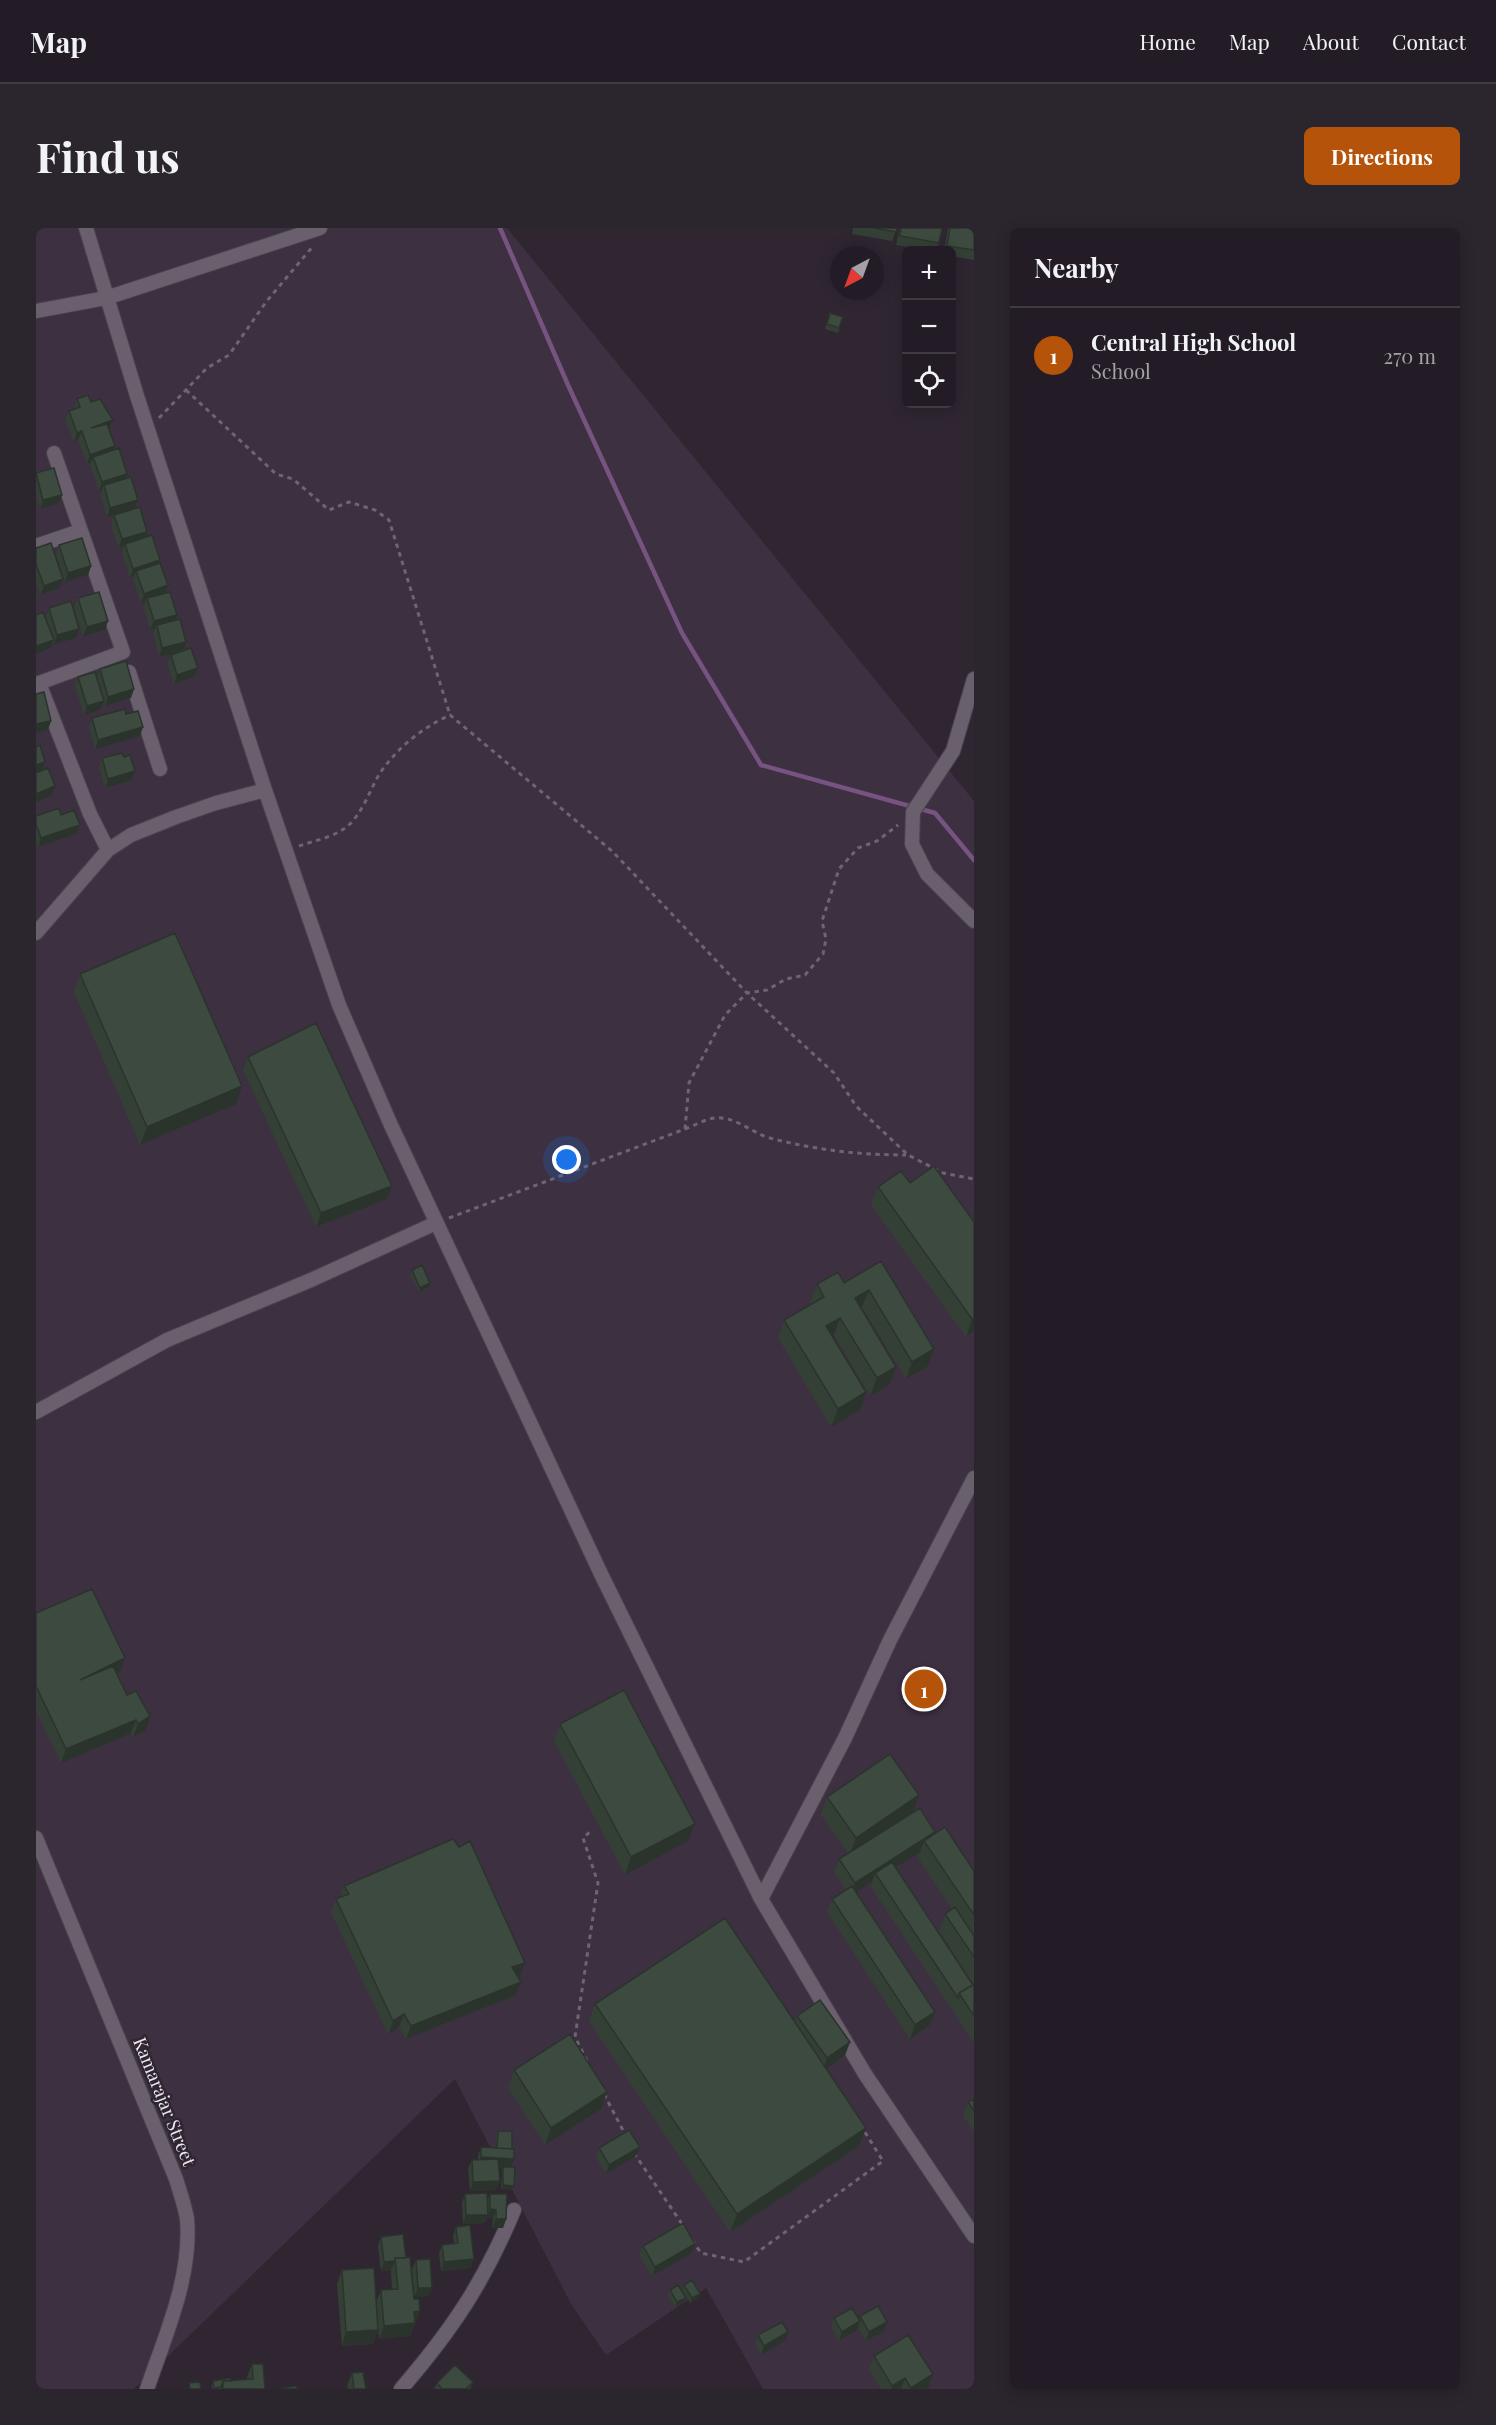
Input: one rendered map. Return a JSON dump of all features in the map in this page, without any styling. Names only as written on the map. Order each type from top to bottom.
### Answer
[{"type":"street","points":[[86,228],[148,430],[265,790],[339,1005],[436,1223],[601,1574],[761,1899],[866,2074],[974,2236]]},
{"type":"street","points":[[36,311],[106,298],[320,232]]},
{"type":"street","points":[[54,453],[123,652],[160,769]]},
{"type":"street","points":[[36,546],[80,531]]},
{"type":"street","points":[[108,850],[90,814],[37,684],[123,652]]},
{"type":"street","points":[[974,679],[953,752],[913,812],[912,844],[927,874],[974,921]]},
{"type":"street","points":[[36,933],[108,850],[131,835],[216,802],[265,790]]},
{"type":"street","points":[[36,1412],[167,1340],[311,1280],[436,1223]]},
{"type":"street","points":[[761,1899],[845,1738],[890,1640],[974,1478]]},
{"type":"street","name":"Kamarajar Street","points":[[36,1838],[176,2179],[187,2218],[187,2255],[183,2274],[176,2303],[147,2389]]},
{"type":"street","points":[[401,2389],[451,2327],[475,2292],[492,2261],[514,2210]]},
{"type":"path","points":[[148,430],[207,368],[229,355],[320,232]]},
{"type":"path","points":[[186,390],[276,474],[293,479],[329,510],[349,502],[375,510],[389,520],[450,714],[612,851],[747,993],[834,1072],[856,1106],[908,1155],[943,1173],[974,1179]]},
{"type":"path","points":[[286,850],[343,830],[355,819],[382,771],[403,746],[425,727],[450,714]]},
{"type":"path","points":[[685,1129],[689,1083],[725,1015],[747,993],[767,990],[786,979],[805,975],[823,954],[826,939],[822,921],[839,869],[858,848],[877,841],[913,812]]},
{"type":"path","points":[[436,1223],[715,1118],[732,1120],[749,1131],[794,1143],[867,1155],[908,1155]]},
{"type":"path","points":[[591,2069],[575,2037],[598,1883],[583,1838],[592,1830]]},
{"type":"path","points":[[602,2090],[627,2139]]},
{"type":"path","points":[[632,2149],[701,2253],[744,2262],[883,2161],[860,2125]]},
{"type":"shaded area","points":[[36,228],[507,228],[974,801],[974,2389],[763,2389],[706,2288],[606,2355],[571,2304],[455,2079],[134,2389],[36,2389]]},
{"type":"building","points":[[873,228],[897,228],[896,232]]},
{"type":"building","points":[[901,228],[942,228],[939,243],[900,236]]},
{"type":"building","points":[[950,228],[974,228],[974,250],[947,246]]},
{"type":"building","points":[[830,313],[843,317],[839,328],[827,324]]},
{"type":"building","points":[[88,395],[91,402],[100,399],[113,420],[91,428],[107,424],[115,446],[90,455],[82,431],[77,433],[69,411],[80,407],[77,399]]},
{"type":"building","points":[[119,448],[127,474],[102,482],[93,457]]},
{"type":"building","points":[[54,468],[62,495],[43,500],[36,473]]},
{"type":"building","points":[[131,477],[138,500],[110,508],[104,485]]},
{"type":"building","points":[[140,507],[147,532],[122,539],[114,515]]},
{"type":"building","points":[[152,535],[160,560],[133,569],[125,544]]},
{"type":"building","points":[[82,538],[91,566],[68,573],[59,545]]},
{"type":"building","points":[[51,543],[63,579],[44,586],[36,564],[36,548]]},
{"type":"building","points":[[160,563],[168,585],[144,594],[136,571]]},
{"type":"building","points":[[99,592],[108,621],[87,627],[78,598]]},
{"type":"building","points":[[170,592],[177,615],[154,621],[147,598]]},
{"type":"building","points":[[71,601],[79,629],[57,635],[49,608]]},
{"type":"building","points":[[43,612],[54,640],[36,646],[36,615]]},
{"type":"building","points":[[180,619],[186,642],[162,648],[157,625]]},
{"type":"building","points":[[191,648],[198,668],[177,675],[171,655]]},
{"type":"building","points":[[126,661],[134,689],[108,697],[100,669]]},
{"type":"building","points":[[95,672],[104,701],[87,706],[78,677]]},
{"type":"building","points":[[44,692],[51,721],[36,724],[36,694]]},
{"type":"building","points":[[125,709],[126,714],[138,711],[143,727],[98,740],[92,718]]},
{"type":"building","points":[[40,745],[45,762],[36,765],[36,747]]},
{"type":"building","points":[[122,753],[124,757],[130,755],[135,771],[108,779],[102,758]]},
{"type":"building","points":[[48,768],[55,786],[36,794],[36,773]]},
{"type":"building","points":[[59,808],[61,815],[74,810],[80,825],[41,838],[36,816]]},
{"type":"building","points":[[175,933],[242,1086],[147,1127],[80,974]]},
{"type":"building","points":[[316,1023],[392,1186],[321,1213],[248,1057]]},
{"type":"building","points":[[934,1166],[974,1222],[974,1318],[972,1319],[878,1187],[901,1171],[910,1183]]},
{"type":"building","points":[[881,1261],[934,1349],[912,1362],[869,1290],[855,1298],[896,1367],[877,1378],[840,1318],[826,1326],[866,1392],[838,1409],[784,1320],[824,1297],[817,1284],[838,1272],[844,1283]]},
{"type":"building","points":[[422,1265],[430,1283],[420,1288],[412,1270]]},
{"type":"building","points":[[92,1589],[125,1658],[80,1680],[113,1666],[127,1695],[136,1691],[150,1716],[138,1724],[136,1720],[66,1749],[36,1686],[36,1613]]},
{"type":"building","points":[[624,1690],[695,1824],[631,1857],[560,1724]]},
{"type":"building","points":[[890,1754],[919,1795],[856,1838],[827,1797]]},
{"type":"building","points":[[920,1808],[935,1832],[855,1883],[839,1859]]},
{"type":"building","points":[[945,1827],[974,1871],[974,1915],[924,1841]]},
{"type":"building","points":[[453,1839],[459,1847],[470,1841],[525,1963],[512,1967],[521,1982],[411,2026],[404,2014],[393,2021],[336,1899],[349,1894],[344,1886]]},
{"type":"building","points":[[892,1862],[973,1985],[959,1993],[958,1998],[875,1873]]},
{"type":"building","points":[[852,1886],[935,2012],[915,2025],[832,1899]]},
{"type":"building","points":[[955,1907],[974,1936],[974,1957],[945,1914]]},
{"type":"building","points":[[725,1918],[866,2128],[737,2214],[595,2004]]},
{"type":"building","points":[[974,1984],[974,2016],[959,1993]]},
{"type":"building","points":[[820,2000],[850,2042],[827,2058],[797,2016]]},
{"type":"building","points":[[570,2034],[607,2092],[551,2128],[514,2070]]},
{"type":"building","points":[[974,2099],[974,2111],[968,2102]]},
{"type":"building","points":[[629,2130],[640,2147],[609,2165],[599,2148]]},
{"type":"building","points":[[498,2131],[512,2131],[512,2149],[497,2148]]},
{"type":"building","points":[[481,2147],[514,2149],[514,2159],[481,2157]]},
{"type":"building","points":[[498,2159],[500,2181],[473,2182],[472,2160]]},
{"type":"building","points":[[503,2167],[515,2167],[514,2186],[503,2185]]},
{"type":"building","points":[[487,2193],[488,2215],[466,2215],[465,2194]]},
{"type":"building","points":[[490,2194],[507,2194],[506,2219],[496,2219],[496,2210],[490,2209]]},
{"type":"building","points":[[683,2223],[695,2244],[655,2267],[643,2246]]},
{"type":"building","points":[[470,2225],[474,2259],[444,2262],[442,2245],[458,2243],[456,2227]]},
{"type":"building","points":[[403,2234],[406,2258],[395,2258],[395,2261],[384,2262],[381,2237]]},
{"type":"building","points":[[410,2257],[414,2299],[419,2299],[420,2311],[414,2312],[415,2323],[384,2326],[381,2290],[398,2289],[395,2258]]},
{"type":"building","points":[[430,2259],[432,2288],[418,2288],[416,2260]]},
{"type":"building","points":[[374,2268],[378,2330],[346,2332],[342,2270]]},
{"type":"building","points":[[692,2280],[700,2294],[692,2298],[684,2285]]},
{"type":"building","points":[[678,2285],[686,2298],[677,2302],[670,2290]]},
{"type":"building","points":[[878,2306],[887,2322],[869,2332],[860,2316]]},
{"type":"building","points":[[852,2308],[860,2321],[842,2332],[834,2318]]},
{"type":"building","points":[[782,2322],[788,2332],[764,2346],[758,2335]]},
{"type":"building","points":[[908,2335],[933,2374],[911,2388],[905,2378],[892,2386],[874,2356]]},
{"type":"building","points":[[252,2364],[263,2364],[265,2389],[223,2389],[223,2381],[253,2379]]},
{"type":"building","points":[[455,2365],[473,2382],[466,2389],[442,2389],[437,2383]]},
{"type":"building","points":[[363,2372],[366,2389],[354,2389],[352,2373]]},
{"type":"building","points":[[230,2378],[231,2381],[223,2381],[221,2387],[214,2388],[213,2381]]},
{"type":"building","points":[[200,2382],[201,2389],[190,2389],[189,2383]]},
{"type":"building","points":[[296,2386],[297,2389],[282,2389],[282,2388]]},
{"type":"waterway","points":[[500,228],[568,385],[682,633],[761,765],[935,813],[974,860]]},
{"type":"place","name":"Central High School","points":[[924,1689]]}]
